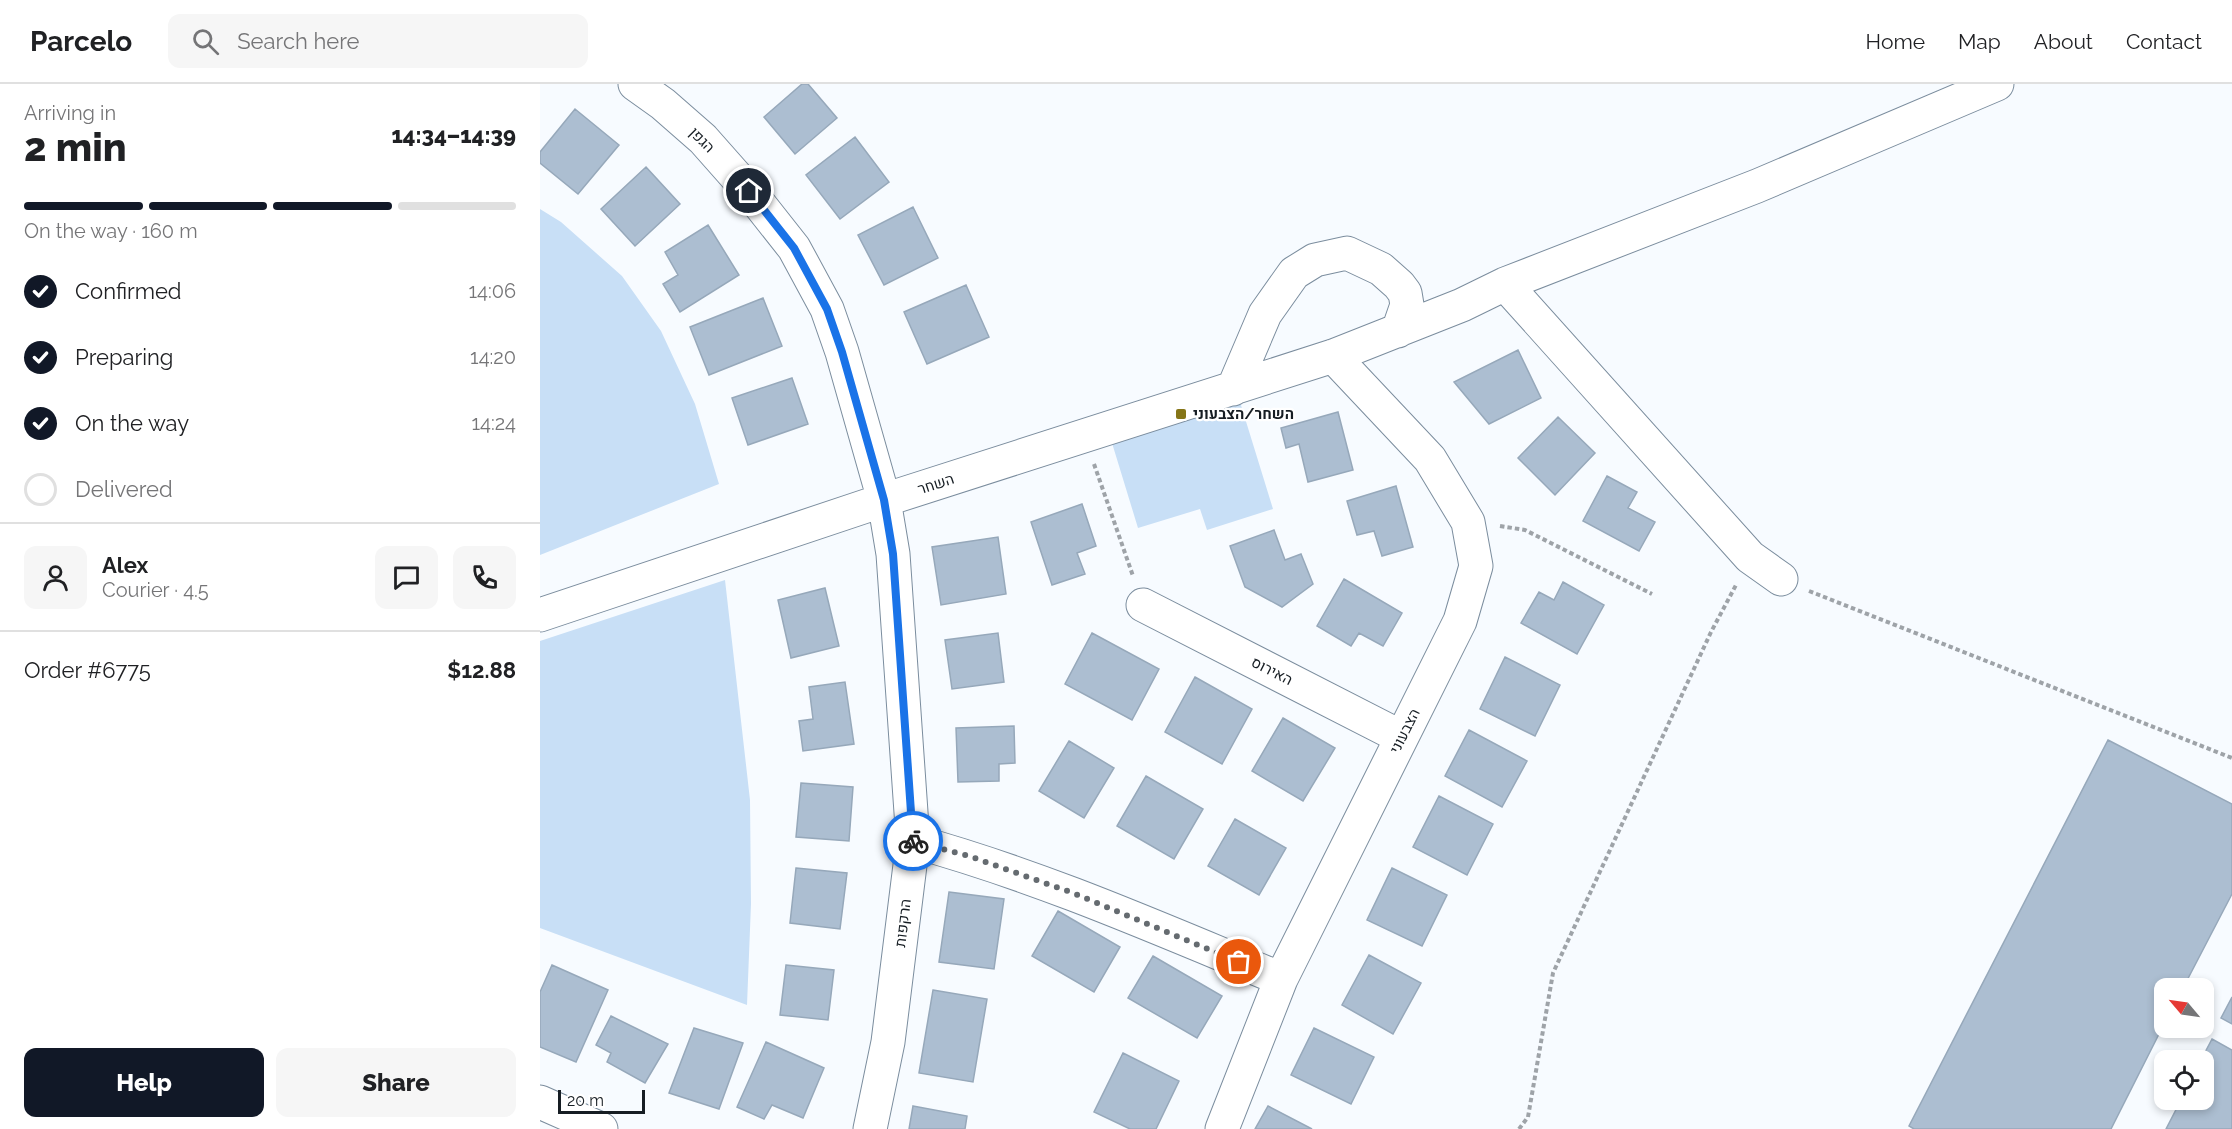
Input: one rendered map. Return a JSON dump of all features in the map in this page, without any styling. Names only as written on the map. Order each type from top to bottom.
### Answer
[{"type":"street","name":"הגפן","points":[[634,84],[663,104],[703,139],[749,191],[794,248],[827,309],[884,500]]},
{"type":"street","name":"השחר","points":[[540,615],[884,500],[1334,356],[1462,305],[1505,284],[1757,186],[1996,84]]},
{"type":"street","points":[[1233,389],[1266,314],[1294,273],[1315,260],[1347,253],[1381,269],[1405,293],[1407,305],[1398,331]]},
{"type":"street","points":[[1505,284],[1750,557],[1781,579]]},
{"type":"street","name":"הצבעוני","points":[[1222,1129],[1281,979],[1460,621],[1476,566],[1468,522],[1430,459],[1334,356]]},
{"type":"street","name":"הרקפות","points":[[870,1129],[888,1042],[913,841],[893,554],[884,500]]},
{"type":"street","name":"האירוס","points":[[1143,605],[1401,737]]},
{"type":"street","points":[[913,841],[969,856],[1073,893],[1281,979]]},
{"type":"street","points":[[540,1102],[601,1129]]},
{"type":"path","points":[[1084,436],[1143,605]]},
{"type":"path","points":[[1468,522],[1525,530],[1652,594]]},
{"type":"path","points":[[1520,1129],[1528,1117],[1553,973],[1712,632],[1750,557]]},
{"type":"path","points":[[1781,579],[2232,758]]},
{"type":"shaded area","points":[[540,209],[561,222],[622,276],[661,331],[695,404],[719,484],[540,555]]},
{"type":"shaded area","points":[[1240,402],[1273,509],[1207,530],[1200,509],[1138,528],[1112,443]]},
{"type":"shaded area","points":[[725,580],[750,800],[751,904],[747,1005],[540,928],[540,641]]},
{"type":"building","points":[[802,84],[808,84],[837,118],[795,154],[764,117]]},
{"type":"building","points":[[575,109],[619,145],[578,194],[540,163],[540,152]]},
{"type":"building","points":[[855,137],[889,182],[840,219],[806,175]]},
{"type":"building","points":[[646,167],[680,204],[635,246],[601,209]]},
{"type":"building","points":[[913,207],[938,258],[884,285],[858,235]]},
{"type":"building","points":[[708,225],[739,275],[680,312],[663,284],[678,275],[665,252]]},
{"type":"building","points":[[966,285],[989,337],[927,364],[904,312]]},
{"type":"building","points":[[763,298],[782,346],[709,375],[690,327]]},
{"type":"building","points":[[1518,350],[1541,398],[1489,424],[1454,382]]},
{"type":"building","points":[[792,378],[808,424],[748,445],[732,398]]},
{"type":"building","points":[[1338,412],[1353,470],[1308,482],[1299,444],[1286,448],[1281,428]]},
{"type":"building","points":[[1558,417],[1595,453],[1555,495],[1518,458]]},
{"type":"building","points":[[1607,476],[1637,492],[1628,508],[1655,522],[1639,551],[1583,521]]},
{"type":"building","points":[[1396,486],[1413,547],[1382,556],[1374,531],[1357,535],[1347,501]]},
{"type":"building","points":[[1082,504],[1096,546],[1077,553],[1085,574],[1052,585],[1031,522]]},
{"type":"building","points":[[1274,530],[1285,560],[1301,554],[1313,584],[1282,607],[1245,587],[1230,546]]},
{"type":"building","points":[[998,537],[1006,594],[941,605],[932,547]]},
{"type":"building","points":[[1344,579],[1402,613],[1383,646],[1359,633],[1351,646],[1317,626]]},
{"type":"building","points":[[1563,582],[1604,605],[1577,654],[1521,623],[1539,592],[1554,600]]},
{"type":"building","points":[[825,588],[839,646],[791,658],[778,600]]},
{"type":"building","points":[[998,633],[1004,682],[952,689],[945,640]]},
{"type":"building","points":[[1092,633],[1159,669],[1132,720],[1065,684]]},
{"type":"building","points":[[1505,657],[1560,685],[1535,736],[1480,709]]},
{"type":"building","points":[[1195,677],[1252,709],[1222,764],[1165,732]]},
{"type":"building","points":[[845,682],[854,744],[803,751],[799,721],[813,719],[809,687]]},
{"type":"building","points":[[1283,718],[1335,748],[1303,801],[1252,771]]},
{"type":"building","points":[[1014,726],[1015,763],[999,764],[999,781],[958,782],[956,728]]},
{"type":"building","points":[[1469,730],[1527,761],[1502,807],[1445,776]]},
{"type":"building","points":[[2108,740],[2232,804],[2232,894],[2188,978],[2154,978],[2154,1038],[2157,1038],[2111,1129],[1914,1129],[1909,1126]]},
{"type":"building","points":[[1069,741],[1114,768],[1084,818],[1039,791]]},
{"type":"building","points":[[1146,776],[1203,809],[1174,859],[1117,826]]},
{"type":"building","points":[[801,783],[853,787],[849,841],[796,837]]},
{"type":"building","points":[[1439,796],[1493,824],[1467,875],[1413,847]]},
{"type":"building","points":[[1235,819],[1286,848],[1259,895],[1208,866]]},
{"type":"building","points":[[796,868],[847,873],[840,929],[790,923]]},
{"type":"building","points":[[1392,868],[1447,895],[1422,946],[1367,920]]},
{"type":"building","points":[[949,892],[1004,899],[994,969],[939,962]]},
{"type":"building","points":[[1058,911],[1120,947],[1094,992],[1032,956]]},
{"type":"building","points":[[1369,955],[1421,983],[1393,1034],[1342,1005]]},
{"type":"building","points":[[1153,956],[1222,996],[1197,1038],[1128,998]]},
{"type":"building","points":[[552,965],[608,990],[576,1062],[540,1047],[540,992]]},
{"type":"building","points":[[786,965],[834,970],[828,1020],[780,1015]]},
{"type":"building","points":[[933,990],[987,999],[973,1082],[919,1073]]},
{"type":"building","points":[[2232,997],[2232,1024],[2221,1018]]},
{"type":"building","points":[[611,1016],[668,1044],[645,1083],[607,1062],[611,1053],[596,1045]]},
{"type":"building","points":[[694,1028],[743,1043],[719,1109],[669,1093]]},
{"type":"building","points":[[1314,1028],[1374,1057],[1351,1104],[1291,1075]]},
{"type":"building","points":[[2212,1039],[2232,1050],[2232,1129],[2166,1129],[2176,1110],[2214,1110],[2214,1050],[2206,1050]]},
{"type":"building","points":[[766,1042],[824,1068],[803,1118],[772,1105],[764,1119],[737,1107]]},
{"type":"building","points":[[1123,1053],[1179,1081],[1156,1129],[1130,1129],[1094,1112]]},
{"type":"building","points":[[913,1106],[967,1116],[965,1129],[909,1129]]},
{"type":"building","points":[[1268,1106],[1312,1129],[1255,1129]]},
{"type":"way so far","points":[[913,841],[969,856],[1073,893],[1239,962]]},
{"type":"place","name":"השחר/הצבעוני","points":[[1181,414]]},
{"type":"route","points":[[749,191],[794,248],[827,309],[842,352],[884,500],[893,554],[913,841]]}]
